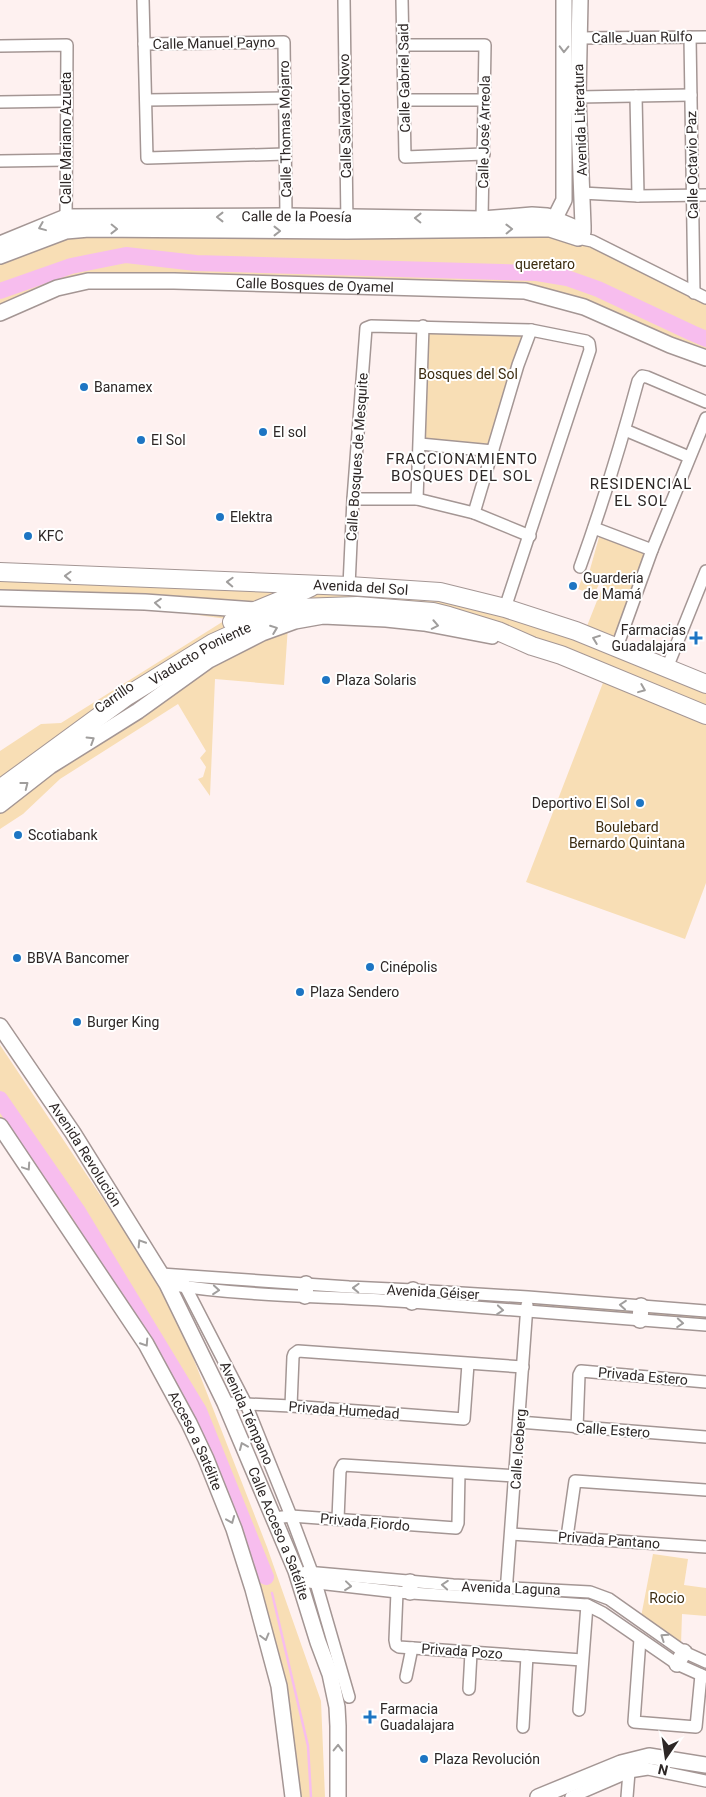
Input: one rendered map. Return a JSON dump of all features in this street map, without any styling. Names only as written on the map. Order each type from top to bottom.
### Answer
[{"type":"main road","name":"Avenida del Sol","points":[[0,572],[349,586],[440,592],[505,608],[617,647],[706,684]]},
{"type":"main road","name":"Carrillo","points":[[0,779],[153,669],[209,634],[255,610],[291,597],[314,586]]},
{"type":"main road","name":"Viaducto Poniente","points":[[0,789],[127,696],[213,643],[268,618],[298,608],[356,606],[433,612],[498,630],[532,646]]},
{"type":"main road","points":[[532,646],[706,714]]},
{"type":"street","points":[[143,0],[147,158],[285,154]]},
{"type":"street","name":"Calle Salvador Novo","points":[[344,0],[347,224]]},
{"type":"street","name":"Calle Gabriel Said","points":[[402,0],[405,156],[484,154]]},
{"type":"street","name":"Avenida Literatura","points":[[552,224],[564,200],[564,0]]},
{"type":"street","name":"Avenida Literatura","points":[[580,0],[578,97],[584,237]]},
{"type":"street","name":"Calle Juan Rulfo","points":[[578,38],[706,36]]},
{"type":"street","name":"Calle Octavio Paz","points":[[690,37],[694,293]]},
{"type":"street","name":"Calle Manuel Payno","points":[[144,44],[284,42]]},
{"type":"street","name":"Calle Thomas Mojarro","points":[[284,42],[286,216]]},
{"type":"street","name":"Calle Mariano Azueta","points":[[0,46],[67,45],[66,224]]},
{"type":"street","name":"Calle José Arreola","points":[[403,45],[485,45],[482,219]]},
{"type":"street","points":[[578,97],[690,95]]},
{"type":"street","points":[[636,96],[638,196]]},
{"type":"street","points":[[146,100],[284,98]]},
{"type":"street","points":[[0,102],[66,100]]},
{"type":"street","points":[[405,100],[484,100]]},
{"type":"street","points":[[0,162],[66,160]]},
{"type":"street","points":[[582,193],[638,196],[706,195]]},
{"type":"street","name":"Calle de la Poesía","points":[[0,256],[66,224],[89,229],[347,224],[482,219],[532,215],[547,216],[552,224]]},
{"type":"street","name":"Calle de la Poesía","points":[[0,244],[66,224],[286,216],[347,224],[552,224],[584,237],[706,298]]},
{"type":"street","name":"Calle Bosques de Oyamel","points":[[0,313],[57,288],[88,281],[174,281],[525,291],[584,307],[670,345],[706,358]]},
{"type":"street","name":"Calle Bosques de Mesquite","points":[[349,586],[353,500],[366,328],[371,326],[423,326]]},
{"type":"street","points":[[416,499],[420,444],[423,326],[530,330],[589,343],[590,350],[505,608]]},
{"type":"street","points":[[474,513],[530,330]]},
{"type":"street","points":[[580,567],[625,430],[638,381],[642,376],[706,402]]},
{"type":"street","points":[[617,647],[652,550],[706,418]]},
{"type":"street","points":[[625,430],[689,457]]},
{"type":"street","points":[[420,444],[493,451]]},
{"type":"street","points":[[353,500],[416,499],[474,513],[530,536]]},
{"type":"street","points":[[594,528],[652,550]]},
{"type":"street","points":[[667,668],[706,571]]},
{"type":"street","points":[[0,598],[145,602],[255,610]]},
{"type":"street","points":[[0,805],[50,766],[138,711],[209,660],[262,633],[294,621],[322,616],[376,618],[424,623],[495,636],[532,646]]},
{"type":"street","name":"Avenida Revolución","points":[[0,1026],[73,1134],[164,1279]]},
{"type":"street","points":[[0,1040],[27,1079],[40,1084]]},
{"type":"street","name":"Acceso a Satélite","points":[[0,1126],[146,1344],[203,1452],[234,1529],[253,1589],[279,1686],[293,1797]]},
{"type":"street","name":"Avenida Géiser","points":[[164,1279],[181,1275],[306,1290]]},
{"type":"street","name":"Avenida Témpano","points":[[181,1275],[246,1404],[292,1516],[306,1577],[349,1697]]},
{"type":"street","name":"Avenida Géiser","points":[[164,1279],[186,1287],[306,1290],[413,1296],[528,1297],[706,1324]]},
{"type":"street","name":"Calle Acceso a Satélite","points":[[164,1279],[225,1403],[274,1518],[306,1577],[318,1642],[330,1674],[337,1707],[338,1797]]},
{"type":"street","name":"Avenida Géiser","points":[[413,1296],[527,1312],[641,1313],[706,1311]]},
{"type":"street","name":"Calle Iceberg","points":[[506,1600],[528,1297]]},
{"type":"street","points":[[291,1406],[294,1354],[298,1350],[523,1367]]},
{"type":"street","name":"Privada Humedad","points":[[225,1403],[464,1419],[468,1364]]},
{"type":"street","name":"Privada Estero","points":[[577,1428],[580,1372],[706,1382]]},
{"type":"street","name":"Calle Estero","points":[[519,1422],[706,1437]]},
{"type":"street","points":[[338,1519],[340,1471],[343,1465],[516,1476]]},
{"type":"street","name":"Privada Fiordo","points":[[274,1518],[292,1516],[456,1528],[458,1523],[460,1473]]},
{"type":"street","points":[[567,1537],[575,1481],[706,1490]]},
{"type":"street","name":"Privada Pantano","points":[[511,1534],[706,1548]]},
{"type":"street","name":"Avenida Laguna","points":[[306,1577],[506,1600],[587,1605],[603,1613],[640,1639],[681,1658],[706,1662]]},
{"type":"street","name":"Avenida Laguna","points":[[406,1589],[507,1588],[581,1591],[609,1599],[704,1676]]},
{"type":"street","name":"Privada Pozo","points":[[406,1589],[396,1645],[398,1646],[582,1660]]},
{"type":"street","points":[[578,1710],[587,1605]]},
{"type":"street","points":[[640,1639],[634,1722],[696,1727],[704,1676]]},
{"type":"street","points":[[406,1678],[412,1648]]},
{"type":"street","points":[[469,1689],[471,1652]]},
{"type":"street","points":[[523,1727],[527,1656]]},
{"type":"street","points":[[538,1797],[621,1763],[649,1756],[706,1765]]},
{"type":"street","points":[[571,1797],[629,1772],[648,1769],[706,1781]]},
{"type":"street","points":[[627,1797],[629,1772]]},
{"type":"green space","name":"queretaro","points":[[550,229],[706,297],[706,355],[499,284],[215,282],[111,273],[0,313],[0,256],[52,236]]},
{"type":"green space","name":"Bosques del Sol","points":[[423,326],[531,330],[493,451],[420,444]]},
{"type":"green space","points":[[601,530],[650,550],[614,636],[587,626],[606,578],[589,573]]},
{"type":"green space","name":"Boulebard Bernardo Quintana","points":[[0,575],[319,587],[491,606],[706,686],[706,883],[685,939],[526,882],[606,675],[478,626],[366,618],[288,626],[284,685],[215,679],[210,796],[198,779],[203,777],[206,767],[200,758],[206,751],[178,704],[60,779],[23,814],[0,829],[0,751],[41,724],[61,723],[227,619],[51,595],[0,593]]},
{"type":"green space","points":[[583,576],[599,584],[594,595],[578,589]]},
{"type":"green space","points":[[0,1045],[171,1301],[267,1547],[321,1701],[325,1797],[289,1797],[271,1658],[184,1413],[0,1126]]},
{"type":"green space","points":[[219,1280],[436,1298],[706,1315],[706,1321],[219,1287]]},
{"type":"green space","name":"Rocio","points":[[653,1554],[688,1559],[684,1585],[706,1588],[706,1616],[682,1614],[681,1645],[641,1617]]},
{"type":"waterway","points":[[0,291],[71,266],[126,255],[196,263],[537,273],[567,278],[598,289],[706,339]]},
{"type":"waterway","points":[[0,1099],[77,1210],[199,1411],[266,1577]]},
{"type":"waterway","points":[[272,1593],[308,1746],[311,1797]]},
{"type":"place","name":"Banamex","points":[[84,387]]},
{"type":"place","name":"El sol","points":[[263,432]]},
{"type":"place","name":"El Sol","points":[[141,440]]},
{"type":"place","name":"Elektra","points":[[220,517]]},
{"type":"place","name":"KFC","points":[[28,536]]},
{"type":"place","name":"Guarderia de Mamá","points":[[573,586]]},
{"type":"place","name":"Farmacias Guadalajara","points":[[696,638]]},
{"type":"place","name":"Plaza Solaris","points":[[326,680]]},
{"type":"place","name":"Deportivo El Sol","points":[[640,803]]},
{"type":"place","name":"Scotiabank","points":[[18,835]]},
{"type":"place","name":"BBVA Bancomer","points":[[17,958]]},
{"type":"place","name":"Cinépolis","points":[[370,967]]},
{"type":"place","name":"Plaza Sendero","points":[[300,992]]},
{"type":"place","name":"Burger King","points":[[77,1022]]},
{"type":"place","name":"Farmacia Guadalajara","points":[[370,1717]]},
{"type":"place","name":"Plaza Revolución","points":[[424,1759]]},
{"type":"district","name":"FRACCIONAMIENTO BOSQUES DEL SOL","points":[[462,468]]},
{"type":"district","name":"RESIDENCIAL EL SOL","points":[[641,492]]}]
